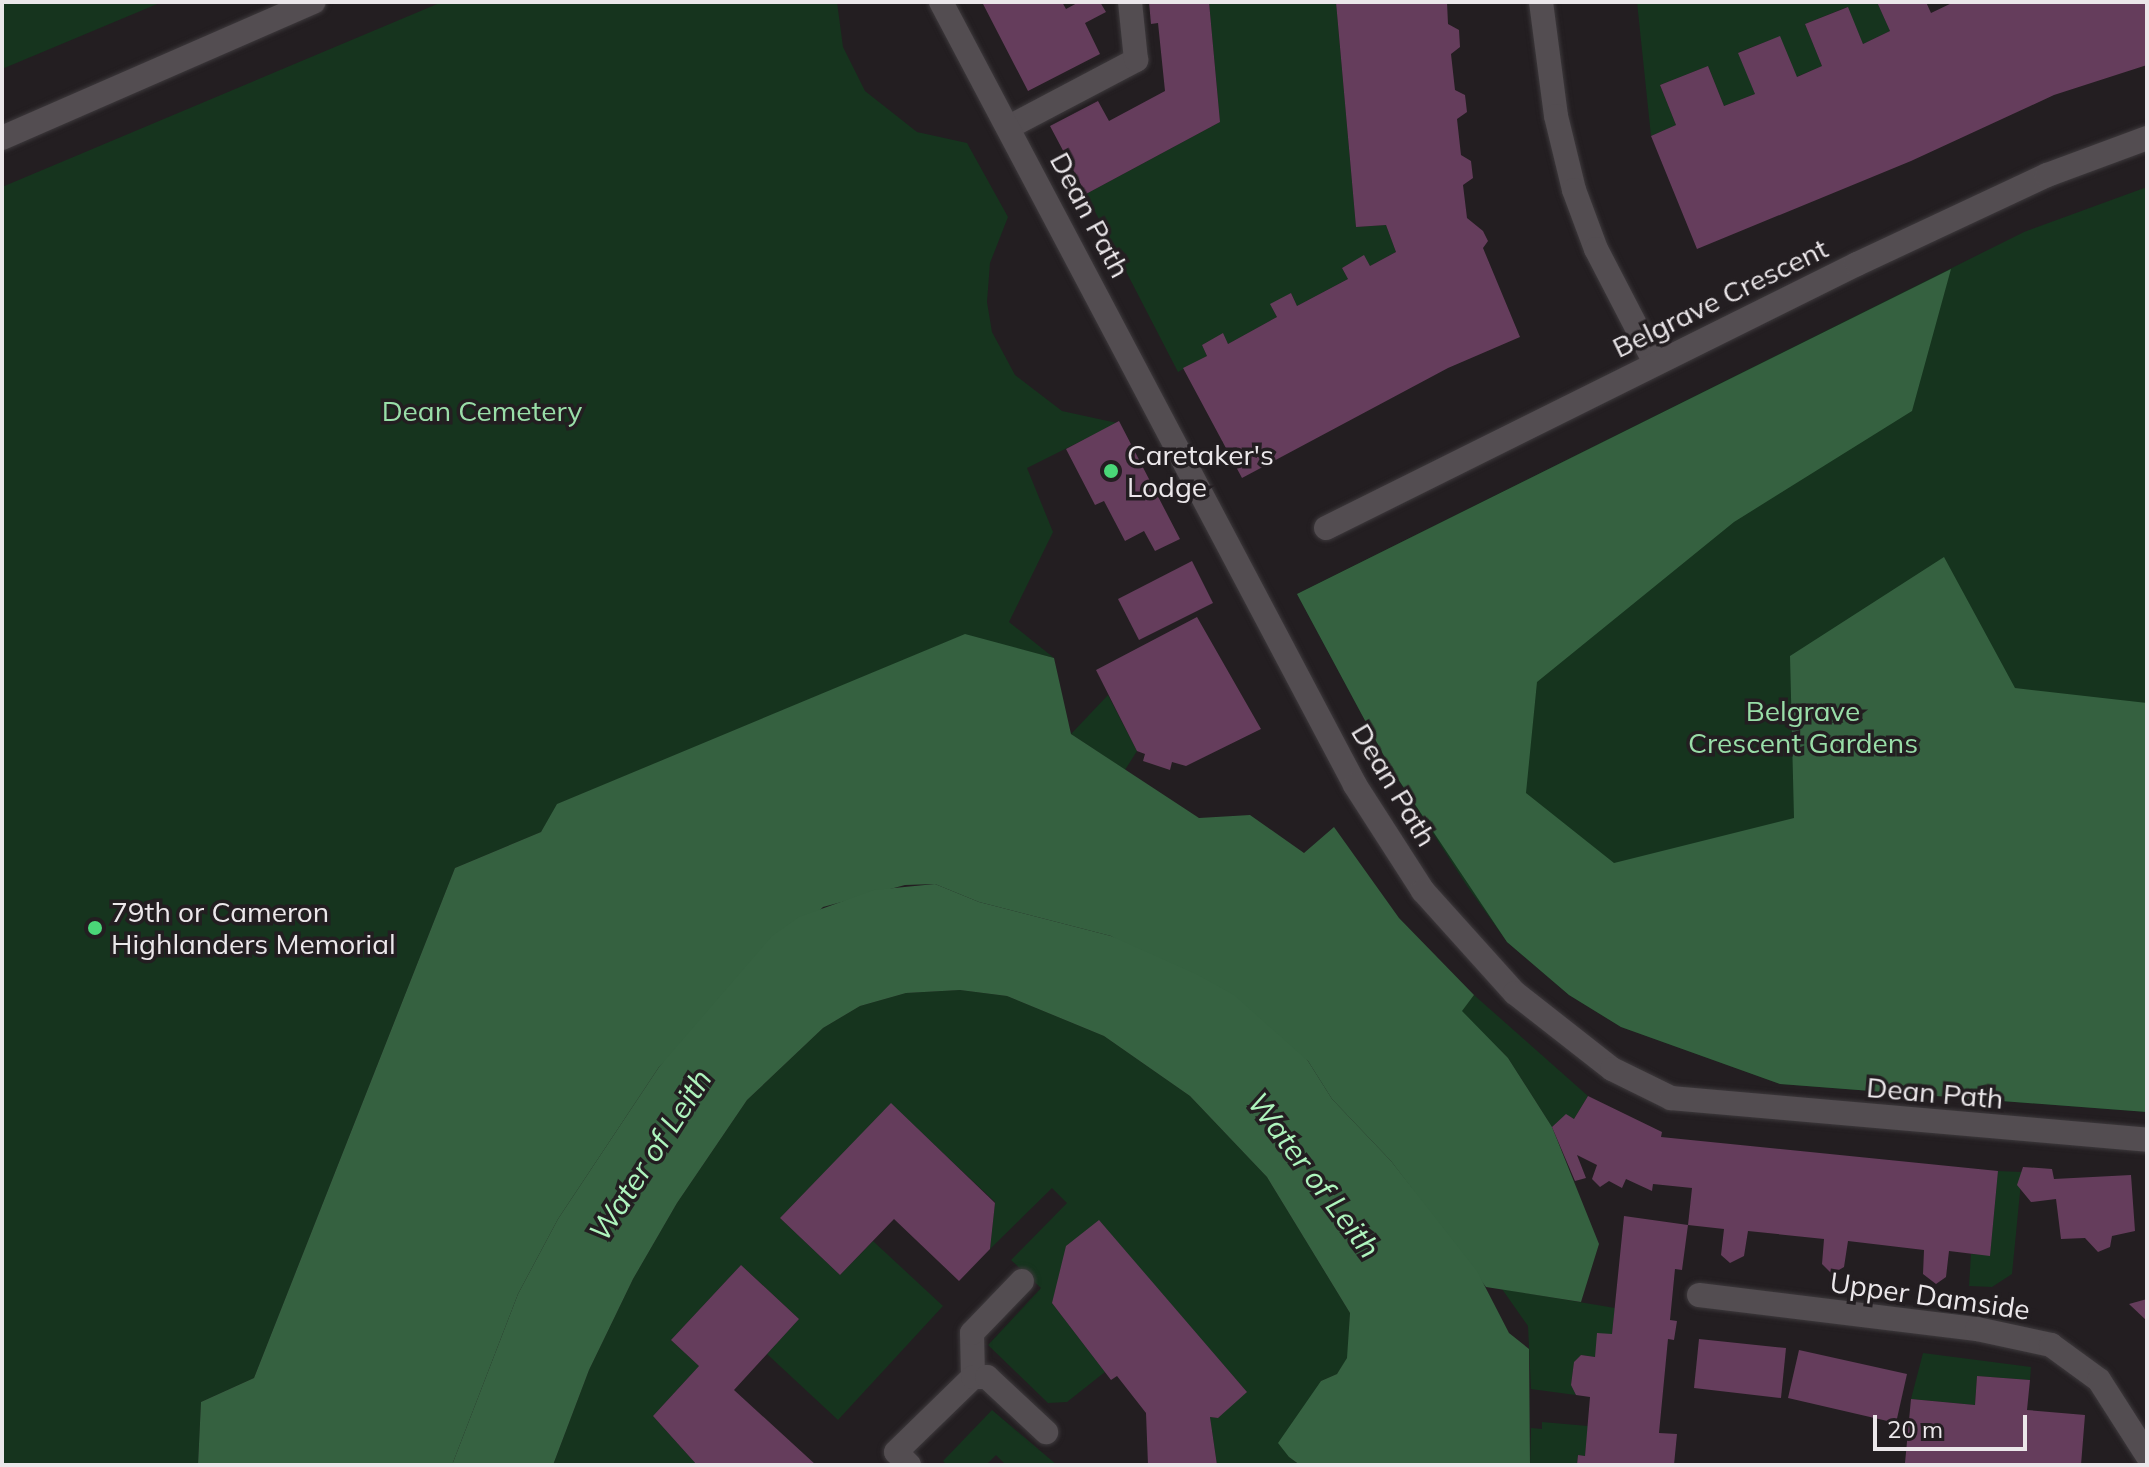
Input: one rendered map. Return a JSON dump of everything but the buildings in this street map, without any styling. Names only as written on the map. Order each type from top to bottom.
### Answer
[{"type":"street","points":[[2,138],[314,2]]},
{"type":"street","name":"Dean Path","points":[[941,2],[1355,785],[1423,891],[1515,993],[1612,1069],[1671,1098],[2144,1140]]},
{"type":"street","points":[[1009,127],[1136,60],[1130,2]]},
{"type":"street","points":[[1541,2],[1556,116],[1574,190],[1596,249],[1654,361]]},
{"type":"street","name":"Belgrave Crescent","points":[[1326,528],[1654,361],[2047,175],[2147,138]]},
{"type":"street","points":[[973,1377],[972,1333],[1022,1281]]},
{"type":"street","name":"Upper Damside","points":[[1699,1295],[1977,1329],[2051,1345],[2099,1380],[2147,1455]]},
{"type":"street","points":[[909,1465],[896,1452],[973,1377],[987,1377],[1046,1432]]},
{"type":"green space","points":[[2,2],[162,2],[2,69]]},
{"type":"green space","name":"Dean Cemetery","points":[[442,2],[837,2],[843,47],[865,91],[917,132],[967,143],[1008,217],[990,263],[987,302],[992,332],[1015,375],[1062,411],[1117,423],[1027,468],[1053,532],[1009,622],[1054,658],[964,635],[558,804],[541,832],[455,868],[254,1378],[201,1402],[198,1465],[2,1465],[2,187]]},
{"type":"green space","points":[[1209,2],[1336,2],[1356,227],[1386,225],[1396,252],[1370,266],[1364,256],[1342,268],[1348,279],[1297,306],[1291,293],[1271,305],[1277,317],[1228,344],[1222,334],[1202,345],[1207,356],[1178,372],[1086,194],[1220,122]]},
{"type":"green space","points":[[1637,2],[1877,2],[1890,31],[1863,44],[1847,7],[1805,24],[1822,66],[1796,77],[1779,37],[1739,52],[1755,94],[1724,106],[1708,66],[1660,85],[1676,125],[1651,136]]},
{"type":"green space","name":"Belgrave Crescent Gardens","points":[[2147,187],[2147,1112],[1780,1084],[1621,1027],[1569,995],[1507,942],[1467,886],[1390,767],[1297,594],[2024,232]]},
{"type":"green space","name":"Belgrave Crescent Gardens","points":[[1951,269],[1912,411],[1734,522],[1537,682],[1526,793],[1614,863],[1794,818],[1790,656],[1944,557],[2015,688],[2147,703],[2147,1112],[1780,1084],[1621,1027],[1569,995],[1507,942],[1390,767],[1297,594]]},
{"type":"green space","points":[[965,634],[1054,658],[1071,734],[1199,818],[1250,815],[1304,853],[1334,827],[1399,918],[1474,995],[1462,1011],[1508,1058],[1552,1127],[1599,1244],[1581,1302],[1486,1287],[1391,1161],[1332,1099],[1308,1061],[1111,936],[979,902],[935,884],[905,885],[823,907],[659,1067],[558,1219],[518,1294],[452,1465],[198,1465],[201,1402],[254,1378],[455,868],[541,832],[557,804]]},
{"type":"green space","points":[[1108,695],[1137,751],[1125,770],[1071,734]]},
{"type":"green space","points":[[960,990],[1007,996],[1104,1036],[1190,1096],[1267,1177],[1350,1313],[1348,1358],[1337,1374],[1321,1381],[1289,1457],[1300,1465],[1217,1465],[1210,1417],[1218,1418],[1246,1391],[1099,1221],[1052,1303],[1105,1372],[1067,1402],[1048,1403],[988,1345],[1041,1288],[1011,1260],[1067,1203],[1052,1188],[990,1249],[995,1202],[891,1104],[780,1218],[840,1275],[873,1241],[943,1306],[838,1420],[767,1354],[799,1319],[741,1265],[671,1340],[699,1366],[653,1416],[697,1465],[553,1465],[589,1370],[633,1279],[677,1203],[747,1100],[823,1028],[860,1006],[906,993]]},
{"type":"green space","points":[[1474,995],[1588,1096],[1574,1119],[1566,1115],[1552,1127],[1508,1058],[1461,1011]]},
{"type":"green space","points":[[1998,1171],[2022,1172],[2012,1274],[1992,1287],[1969,1286],[1971,1254],[1990,1255]]},
{"type":"green space","points":[[1502,1289],[1615,1308],[1612,1334],[1595,1357],[1581,1355],[1574,1363],[1571,1385],[1576,1395],[1531,1389],[1528,1326]]},
{"type":"green space","points":[[1923,1353],[2031,1367],[2030,1380],[1977,1376],[1975,1405],[1911,1399]]},
{"type":"green space","points":[[992,1410],[1057,1465],[1006,1465],[996,1455],[986,1465],[947,1465],[943,1461]]},
{"type":"green space","points":[[1542,1422],[1588,1426],[1585,1456],[1578,1455],[1577,1465],[1530,1465],[1531,1428],[1542,1429]]},
{"type":"water","name":"Water of Leith","points":[[935,884],[979,902],[1111,936],[1196,974],[1234,995],[1308,1061],[1332,1099],[1391,1161],[1477,1271],[1509,1333],[1529,1349],[1530,1465],[1300,1465],[1289,1457],[1278,1443],[1321,1381],[1337,1374],[1347,1358],[1350,1313],[1267,1177],[1190,1096],[1104,1036],[1007,996],[960,990],[906,993],[860,1006],[823,1028],[747,1100],[677,1203],[633,1279],[589,1370],[553,1465],[452,1465],[518,1294],[558,1219],[659,1067],[772,936],[799,917],[874,890]]},
{"type":"place","name":"Caretaker's Lodge","points":[[1111,471]]},
{"type":"place","name":"79th or Cameron Highlanders Memorial","points":[[95,928]]}]
